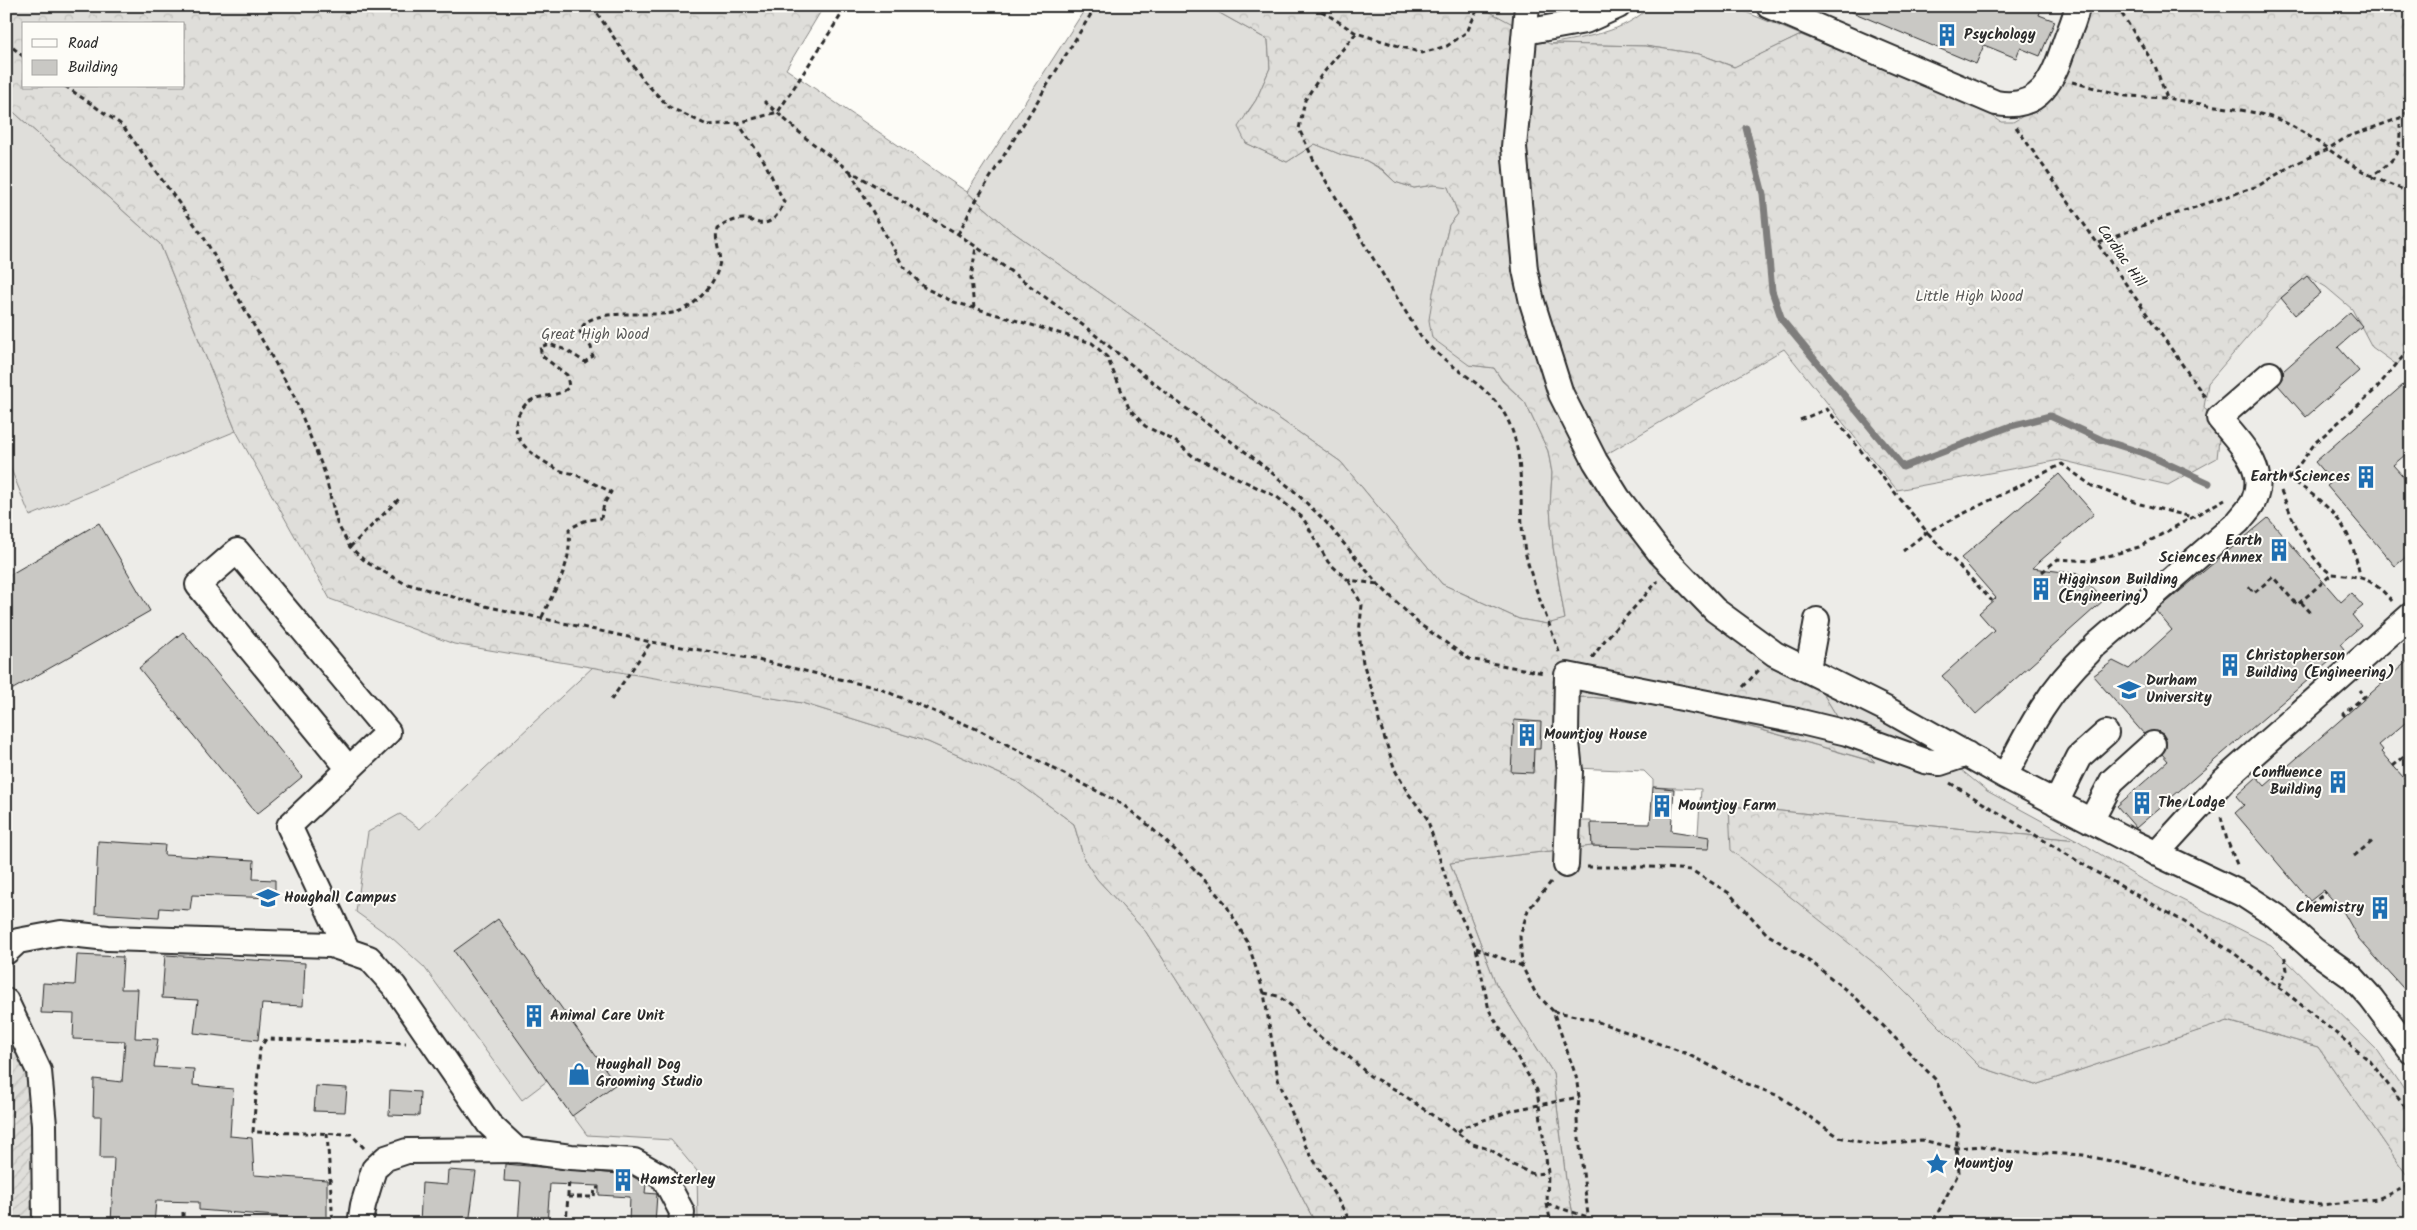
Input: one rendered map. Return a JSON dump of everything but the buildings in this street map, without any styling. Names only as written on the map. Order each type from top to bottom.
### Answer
[{"type":"street","points":[[1527,6],[1514,147],[1525,270],[1532,302],[1561,394],[1595,461],[1618,498],[1673,567],[1715,610],[1775,654],[1888,710],[2005,776],[2091,821],[2244,895],[2276,916],[2295,934],[2352,977],[2411,1051]]},
{"type":"street","points":[[1525,32],[1585,20],[1618,6]]},
{"type":"street","points":[[1769,6],[1996,102],[2009,105],[2023,103],[2040,94],[2054,76],[2077,6]]},
{"type":"street","points":[[2005,776],[2034,720],[2054,689],[2093,648],[2238,522],[2254,501],[2267,479],[2219,418],[2270,374]]},
{"type":"street","points":[[348,951],[288,826],[349,770],[388,732],[237,551],[198,585],[349,770]]},
{"type":"street","points":[[2156,854],[2223,781],[2409,617]]},
{"type":"street","points":[[1808,669],[1817,620]]},
{"type":"street","points":[[1566,865],[1570,771],[1566,733],[1573,676],[1735,708],[1847,733],[1925,761],[1940,762],[1967,754]]},
{"type":"street","points":[[2056,803],[2080,757],[2106,733]]},
{"type":"street","points":[[2091,821],[2112,781],[2154,744]]},
{"type":"street","points":[[6,952],[18,941],[60,933],[108,938],[331,945],[369,958],[388,979],[435,1044],[489,1124],[517,1150]]},
{"type":"street","points":[[6,1001],[39,1071],[44,1125],[45,1224]]},
{"type":"street","points":[[360,1224],[363,1204],[374,1169],[386,1158],[407,1151],[517,1150],[571,1157],[634,1161],[664,1178],[682,1212],[681,1224]]},
{"type":"path","points":[[592,6],[644,81],[669,107],[707,125],[738,123],[778,112],[847,6]]},
{"type":"path","points":[[958,234],[974,204],[1096,6]]},
{"type":"path","points":[[1314,6],[1356,33],[1422,53],[1448,46],[1467,32],[1479,6]]},
{"type":"path","points":[[2117,6],[2154,66],[2167,98]]},
{"type":"path","points":[[1356,33],[1320,77],[1305,100],[1299,129],[1315,163],[1421,337],[1440,358],[1486,391],[1500,408],[1510,425],[1518,450],[1525,550],[1534,580],[1573,676]]},
{"type":"path","points":[[6,42],[22,55]]},
{"type":"path","points":[[2054,76],[2126,96],[2167,98],[2254,113],[2283,122],[2328,149],[2350,166],[2411,193]]},
{"type":"path","points":[[68,88],[122,125],[203,236],[294,396],[324,471],[337,523],[350,546],[366,562],[404,583],[485,606],[652,642],[749,658],[878,688],[979,730],[1122,804],[1146,823],[1188,862],[1225,903],[1248,943],[1264,993],[1278,1079],[1306,1147],[1352,1224]]},
{"type":"path","points":[[764,101],[807,139],[850,171],[958,234],[976,247],[1099,339],[1172,398],[1251,456],[1293,490],[1324,520],[1378,584],[1418,623],[1469,659],[1512,668],[1573,676]]},
{"type":"path","name":"Cardiac Hill","points":[[2009,105],[2013,122],[2219,418]]},
{"type":"path","points":[[2099,243],[2157,220],[2258,186],[2294,164],[2328,149],[2347,137],[2400,118],[2411,109]]},
{"type":"path","points":[[2372,176],[2387,166],[2400,150],[2400,118]]},
{"type":"path","points":[[542,617],[566,568],[571,547],[569,529],[584,521],[601,518],[604,504],[611,492],[576,474],[560,471],[533,454],[521,443],[515,430],[517,417],[526,404],[536,397],[560,394],[569,387],[567,375],[542,356],[540,347],[548,344],[566,350],[585,362],[593,356],[591,347],[580,332],[581,326],[587,322],[614,314],[679,312],[698,300],[720,265],[715,239],[717,229],[726,222],[744,219],[761,224],[772,220],[781,211],[784,202],[774,178],[738,123]]},
{"type":"path","points":[[850,171],[903,266],[925,288],[954,302],[1092,343],[1107,357],[1129,408],[1145,426],[1175,441],[1194,457],[1277,497],[1303,518],[1328,562],[1348,580],[1362,606],[1359,633],[1363,663],[1395,770],[1408,793],[1426,818],[1452,898],[1476,948],[1489,1010],[1537,1090],[1548,1174],[1547,1204],[1551,1224]]},
{"type":"path","points":[[974,308],[971,278],[976,247]]},
{"type":"path","points":[[1092,343],[1099,339]]},
{"type":"path","points":[[2360,576],[2352,543],[2344,525],[2329,507],[2289,478],[2316,442],[2374,391],[2411,347]]},
{"type":"path","points":[[1800,420],[1827,409],[1927,532],[1992,602]]},
{"type":"path","points":[[1903,551],[1927,532],[2062,464],[2092,486],[2140,504],[2192,517]]},
{"type":"path","points":[[2042,572],[2058,559],[2091,561],[2140,547],[2192,517],[2267,479],[2322,569],[2332,574],[2360,576],[2381,589],[2409,617]]},
{"type":"path","points":[[350,546],[399,499]]},
{"type":"path","points":[[1573,676],[1673,567]]},
{"type":"path","points":[[2249,587],[2254,593],[2273,577],[2297,605],[2332,574]]},
{"type":"path","points":[[1348,580],[1378,584]]},
{"type":"path","points":[[2301,602],[2312,614]]},
{"type":"path","points":[[611,700],[652,642]]},
{"type":"path","points":[[1735,708],[1738,693],[1747,680],[1775,654]]},
{"type":"path","points":[[2393,766],[2411,751]]},
{"type":"path","points":[[1925,761],[1955,787],[2094,871],[2195,928],[2235,954],[2370,1061],[2411,1115]]},
{"type":"path","points":[[2223,781],[2220,821],[2236,859],[2244,895]]},
{"type":"path","points":[[2360,859],[2355,856],[2374,840]]},
{"type":"path","points":[[1589,1224],[1577,1120],[1579,1097],[1576,1076],[1553,1010],[1535,992],[1522,966],[1520,936],[1528,910],[1566,865],[1614,869],[1650,867],[1691,870],[1729,892],[1767,934],[1815,965],[1856,998],[1936,1080],[1946,1105],[1959,1126],[1956,1148],[1959,1172],[1932,1224]]},
{"type":"path","points":[[2313,904],[2326,892]]},
{"type":"path","points":[[2279,988],[2287,970],[2284,948],[2295,934]]},
{"type":"path","points":[[1476,948],[1522,966]]},
{"type":"path","points":[[1264,993],[1278,996],[1293,1007],[1305,1024],[1348,1056],[1370,1076],[1398,1091],[1473,1144],[1491,1150],[1513,1165],[1533,1174],[1548,1174]]},
{"type":"path","points":[[1553,1010],[1593,1020],[1685,1053],[1745,1083],[1779,1096],[1839,1137],[1872,1145],[1922,1140],[1956,1148],[1982,1146],[2004,1151],[2082,1155],[2148,1169],[2185,1180],[2320,1205],[2377,1199],[2409,1186],[2411,1202]]},
{"type":"path","points":[[379,1164],[350,1134],[252,1132],[260,1048],[266,1039],[435,1044]]},
{"type":"path","points":[[1458,1132],[1463,1128],[1514,1110],[1579,1097]]},
{"type":"path","points":[[327,1134],[333,1224]]},
{"type":"path","points":[[566,1224],[571,1157]]},
{"type":"path","points":[[568,1197],[594,1197],[595,1188],[599,1188]]},
{"type":"path","points":[[1547,1204],[1588,1216]]},
{"type":"path","points":[[183,1212],[183,1224],[197,1224]]},
{"type":"shaded area","points":[[1769,6],[2085,6],[2030,112],[2013,122],[2001,122],[1981,108]]},
{"type":"shaded area","name":"Durham University","points":[[2307,276],[2326,287],[2352,309],[2362,326],[2405,356],[2411,347],[2411,1099],[2378,1051],[2271,945],[2139,878],[2077,840],[1987,791],[1888,710],[1715,610],[1595,461],[1784,349],[1897,489],[2060,460],[2168,485],[2220,430],[2204,407],[2208,383],[2281,298]]},
{"type":"shaded area","name":"Houghall Campus","points":[[236,431],[330,599],[454,644],[594,666],[456,796],[671,1140],[697,1170],[698,1224],[45,1224],[6,1001],[6,457],[31,516]]},
{"type":"green space","name":"Great High Wood","points":[[6,6],[824,6],[786,69],[967,192],[1010,230],[1341,462],[1442,584],[1519,619],[1547,624],[1565,619],[1553,547],[1550,508],[1552,473],[1548,451],[1525,402],[1502,380],[1494,368],[1469,365],[1432,338],[1429,320],[1433,293],[1449,225],[1458,214],[1448,187],[1434,185],[1414,188],[1395,182],[1382,169],[1365,160],[1342,155],[1315,144],[1287,162],[1246,143],[1238,127],[1256,100],[1270,68],[1268,40],[1207,6],[1479,6],[1550,44],[1645,46],[1699,54],[1734,67],[1801,35],[1981,108],[2001,122],[2013,122],[2030,112],[2085,6],[2411,6],[2411,347],[2397,365],[2372,347],[2352,309],[2326,287],[2307,276],[2281,298],[2208,383],[2204,407],[2220,430],[2217,458],[2168,485],[2060,460],[1897,490],[1784,349],[1595,461],[1660,553],[1808,669],[1847,733],[1875,762],[1699,714],[1612,699],[1567,698],[1580,821],[1591,821],[1592,846],[1450,863],[1496,984],[1553,1073],[1566,1180],[1575,1224],[1316,1224],[1272,1140],[1200,1017],[1146,932],[1097,879],[1084,859],[1074,824],[1016,781],[928,742],[802,703],[454,644],[330,599],[236,431],[160,244],[6,105]]},
{"type":"green space","points":[[1087,6],[1207,6],[1268,40],[1270,68],[1256,100],[1246,114],[1246,143],[1287,162],[1315,144],[1342,155],[1365,160],[1382,170],[1395,182],[1414,188],[1434,185],[1448,186],[1458,214],[1449,225],[1433,293],[1469,365],[1494,368],[1502,381],[1525,402],[1548,451],[1552,473],[1550,508],[1553,547],[1565,620],[1547,624],[1519,619],[1442,584],[1341,462],[1010,230],[967,192]]},
{"type":"green space","points":[[1479,6],[1518,6],[1513,25]]},
{"type":"green space","points":[[1650,6],[1731,6],[1801,35],[1735,67],[1699,54],[1645,46],[1550,44],[1590,36],[1616,28],[1640,15]]},
{"type":"green space","points":[[6,105],[160,244],[236,431],[30,516],[6,457]]},
{"type":"green space","points":[[594,666],[802,703],[928,742],[1016,781],[1074,824],[1084,859],[1097,879],[1146,932],[1200,1017],[1272,1140],[1316,1224],[698,1224],[697,1171],[671,1140],[587,1135],[547,1081],[522,1100],[424,967],[391,937],[356,912],[368,832],[400,814],[420,829]]},
{"type":"green space","points":[[1808,669],[1888,710],[1987,791],[2077,840],[1729,806],[1732,850],[1884,970],[1980,1067],[2035,1085],[2227,1021],[2318,1047],[2411,1181],[2411,1224],[1575,1224],[1566,1180],[1553,1073],[1496,984],[1450,863],[1592,846],[1697,848],[1701,789],[1653,787],[1653,780],[1644,771],[1575,768],[1567,698],[1611,699],[1698,714],[1874,762],[1847,733]]},
{"type":"green space","points":[[1729,806],[2077,840],[2139,878],[2271,945],[2378,1051],[2411,1099],[2411,1181],[2318,1047],[2228,1021],[2035,1085],[1980,1067],[1883,970],[1731,850]]},
{"type":"green space","points":[[6,1001],[39,1071],[45,1224],[6,1224]]},
{"type":"waterway","points":[[1746,128],[1763,194],[1772,291],[1782,320],[1903,467],[2011,426],[2050,416],[2102,440],[2146,454],[2209,483]]},
{"type":"place","name":"Psychology","points":[[1947,35]]},
{"type":"place","name":"Earth Sciences","points":[[2366,477]]},
{"type":"place","name":"Earth Sciences Annex","points":[[2279,550]]},
{"type":"place","name":"Higginson Building (Engineering)","points":[[2041,589]]},
{"type":"place","name":"Christopherson Building (Engineering)","points":[[2230,665]]},
{"type":"place","name":"Durham University","points":[[2129,690]]},
{"type":"place","name":"Mountjoy House","points":[[1527,735]]},
{"type":"place","name":"Confluence Building","points":[[2338,782]]},
{"type":"place","name":"The Lodge","points":[[2142,803]]},
{"type":"place","name":"Mountjoy Farm","points":[[1662,806]]},
{"type":"place","name":"Houghall Campus","points":[[268,898]]},
{"type":"place","name":"Chemistry","points":[[2380,908]]},
{"type":"place","name":"Animal Care Unit","points":[[534,1016]]},
{"type":"place","name":"Houghall Dog Grooming Studio","points":[[579,1074]]},
{"type":"place","name":"Mountjoy","points":[[1937,1164]]},
{"type":"place","name":"Hamsterley","points":[[623,1180]]},
{"type":"park label","name":"Little High Wood","points":[[1969,297]]}]
